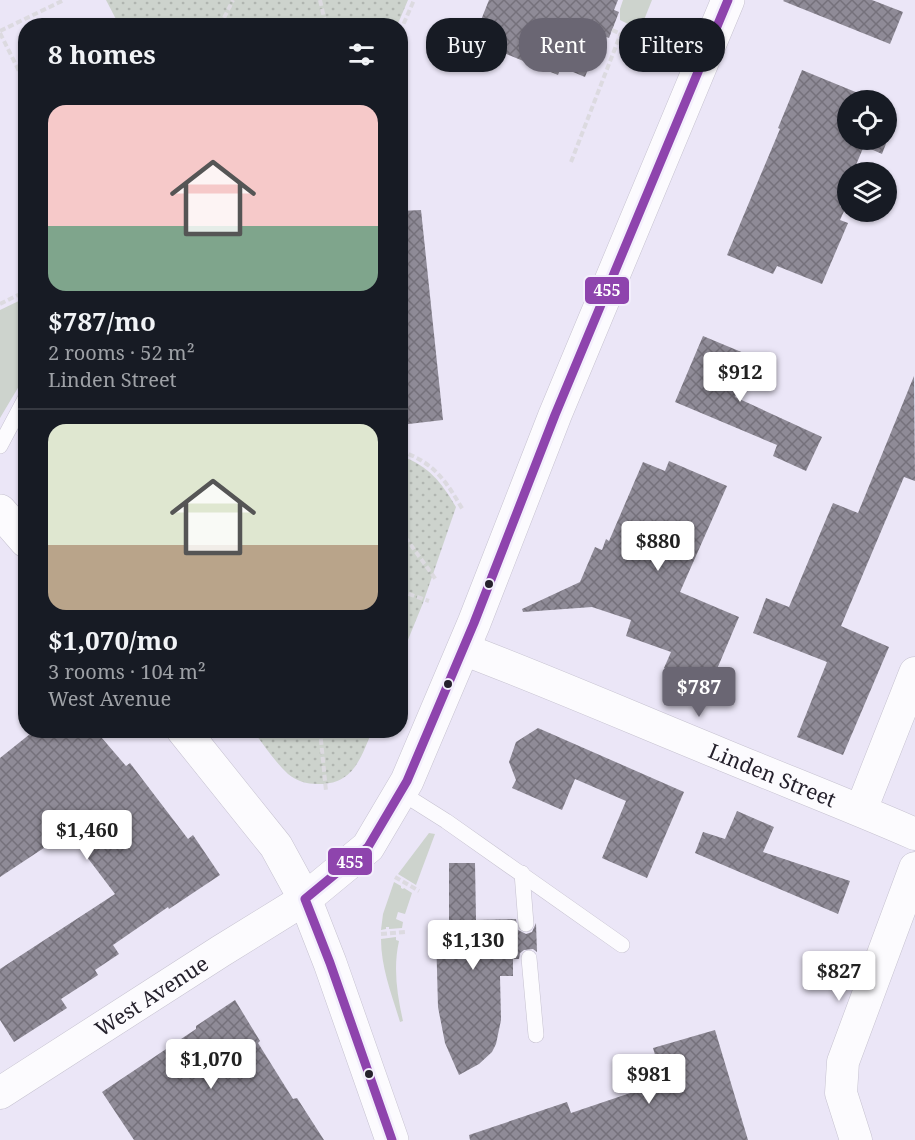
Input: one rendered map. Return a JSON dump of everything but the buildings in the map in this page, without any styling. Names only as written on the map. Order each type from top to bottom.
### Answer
[{"type":"main road","points":[[305,899],[368,847],[407,781],[463,649],[555,415],[728,0]]},
{"type":"main road","points":[[0,510],[18,531]]},
{"type":"main road","points":[[189,738],[276,846],[305,899],[392,1140]]},
{"type":"street","name":"Linden Street","points":[[463,649],[915,834]]},
{"type":"street","points":[[861,810],[915,673]]},
{"type":"street","points":[[856,1140],[841,1093],[843,1062],[915,868]]},
{"type":"street","name":"West Avenue","points":[[0,1093],[305,899]]},
{"type":"lane","points":[[0,446],[18,412]]},
{"type":"lane","points":[[400,792],[522,873],[622,945]]},
{"type":"lane","points":[[522,873],[526,924]]},
{"type":"lane","points":[[529,958],[536,1035]]},
{"type":"path","points":[[28,18],[64,0]]},
{"type":"path","points":[[224,18],[233,0]]},
{"type":"path","points":[[320,0],[324,18]]},
{"type":"path","points":[[406,18],[414,0]]},
{"type":"path","points":[[18,23],[0,32],[18,69]]},
{"type":"path","points":[[612,30],[619,32]]},
{"type":"path","points":[[571,162],[619,38]]},
{"type":"path","points":[[0,304],[18,295]]},
{"type":"path","points":[[408,454],[421,459],[435,470],[448,485],[463,510]]},
{"type":"path","points":[[408,541],[437,580]]},
{"type":"path","points":[[408,594],[429,601]]},
{"type":"path","points":[[321,738],[326,791]]},
{"type":"path","points":[[395,877],[419,891]]},
{"type":"path","points":[[381,934],[405,932]]},
{"type":"shaded area","points":[[106,0],[408,0],[400,18],[115,18]]},
{"type":"shaded area","points":[[623,0],[652,0],[645,18],[620,18]]},
{"type":"shaded area","points":[[18,301],[18,388],[0,418],[0,310]]},
{"type":"shaded area","points":[[408,459],[433,476],[456,507],[408,640]]},
{"type":"shaded area","points":[[258,738],[369,738],[359,760],[348,775],[330,783],[318,784],[295,779],[274,759]]},
{"type":"shaded area","points":[[429,833],[435,834],[416,885],[398,874]]},
{"type":"shaded area","points":[[394,882],[412,893],[405,914],[398,912],[396,919],[403,922],[402,928],[389,929],[386,927],[381,930],[383,914]]},
{"type":"shaded area","points":[[396,937],[399,941],[396,981],[403,1021],[400,1022],[381,950],[381,939]]},
{"type":"transit line","name":"455","points":[[392,1140],[305,899],[368,847],[407,781],[474,623],[555,415],[728,0]]}]
